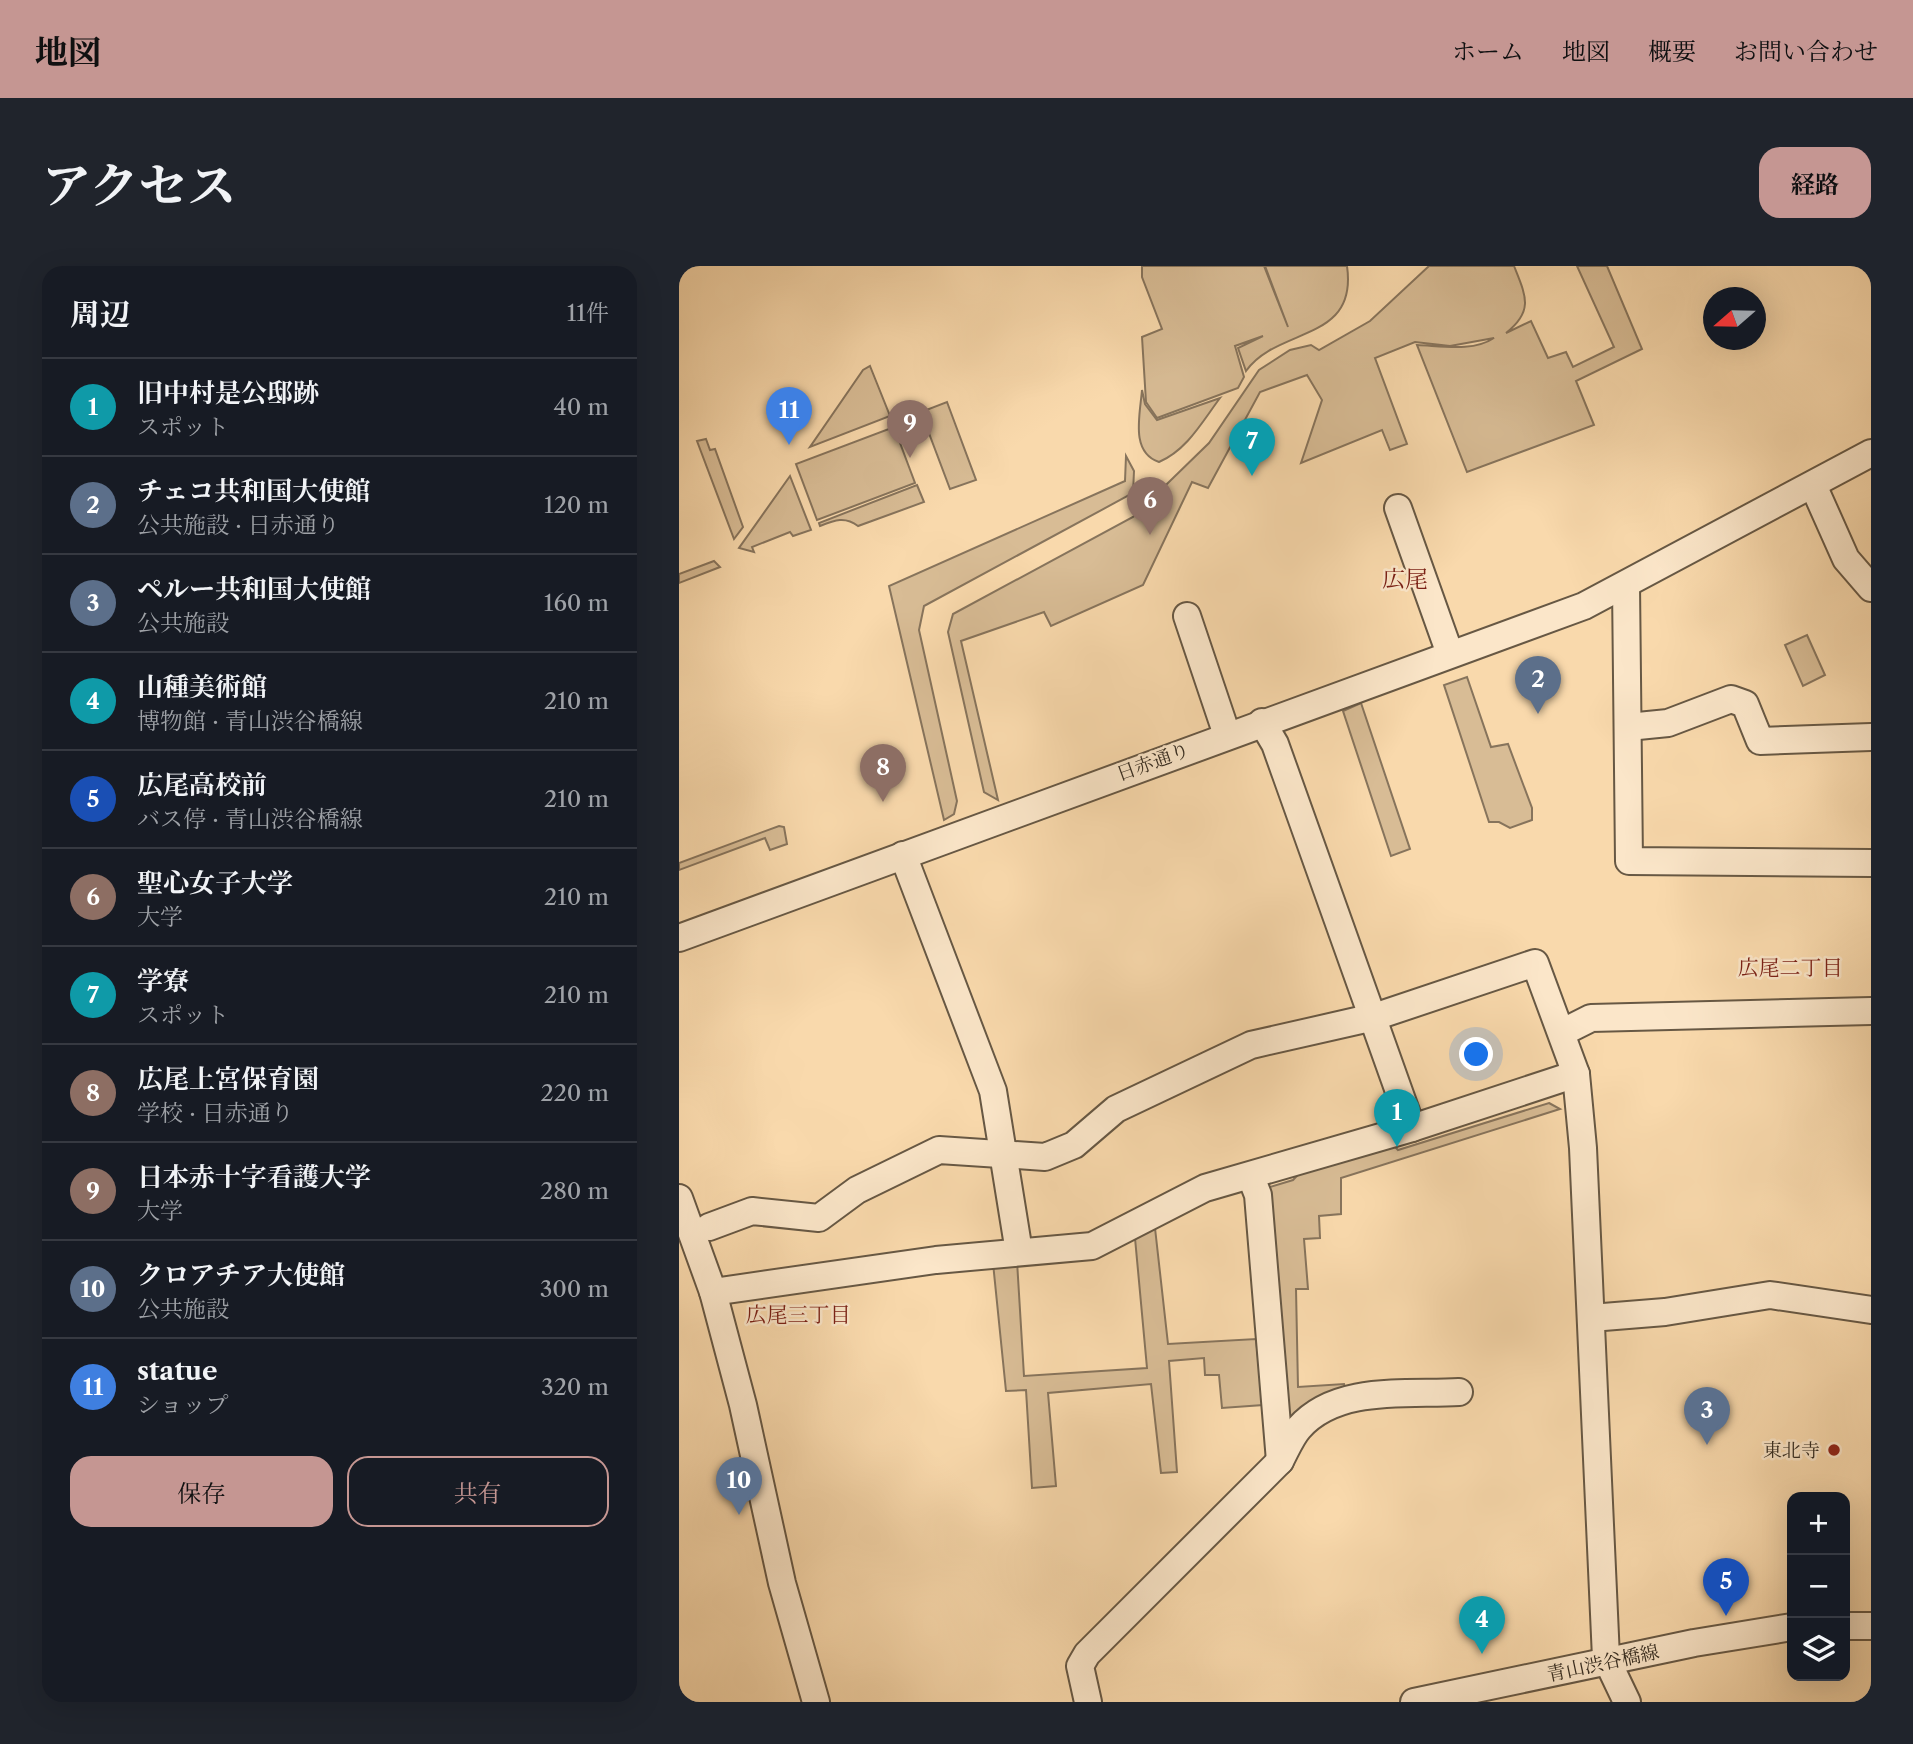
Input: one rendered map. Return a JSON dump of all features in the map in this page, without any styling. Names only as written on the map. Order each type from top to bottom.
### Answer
[{"type":"street","name":"日赤通り","points":[[679,938],[1584,606],[1871,453]]},
{"type":"street","points":[[1813,485],[1846,559],[1871,588]]},
{"type":"street","points":[[1398,508],[1450,654]]},
{"type":"street","points":[[1626,585],[1629,861],[1871,863]]},
{"type":"street","points":[[1187,616],[1227,735]]},
{"type":"street","points":[[1628,727],[1668,723],[1731,699],[1745,704],[1760,741],[1871,737]]},
{"type":"street","points":[[1262,722],[1275,744],[1412,1128]]},
{"type":"street","points":[[902,855],[993,1091],[1019,1252]]},
{"type":"street","points":[[694,1238],[752,1211],[819,1218],[857,1189],[939,1150],[1045,1157],[1074,1145],[1116,1109],[1251,1045],[1374,1017],[1535,963],[1563,1032],[1576,1074],[1583,1147],[1591,1318],[1587,1349],[1607,1662],[1626,1702]]},
{"type":"street","points":[[1563,1032],[1591,1018],[1871,1012]]},
{"type":"street","points":[[713,1292],[1019,1252],[1092,1246],[1205,1188],[1251,1177],[1412,1128],[1576,1074]]},
{"type":"street","points":[[1251,1177],[1258,1195],[1280,1461]]},
{"type":"street","points":[[679,1198],[713,1292],[746,1418],[782,1583],[816,1702]]},
{"type":"street","points":[[1591,1318],[1665,1312],[1770,1294],[1871,1310]]},
{"type":"street","points":[[1088,1702],[1080,1666],[1087,1654],[1280,1461],[1299,1428],[1327,1405],[1362,1396],[1459,1392]]},
{"type":"street","points":[[1850,1626],[1871,1626]]},
{"type":"street","name":"青山渋谷橋線","points":[[1414,1702],[1787,1628]]},
{"type":"shaded area","points":[[1142,266],[1264,266],[1288,327],[1265,266],[1347,266],[1347,291],[1340,309],[1328,321],[1277,346],[1260,357],[1246,371],[1238,348],[1263,336],[1235,346],[1244,377],[1238,388],[1157,418],[1146,402],[1142,337],[1162,329],[1142,277]]},
{"type":"shaded area","points":[[1429,266],[1514,266],[1525,302],[1521,317],[1506,333],[1531,321],[1548,358],[1566,352],[1573,367],[1614,347],[1577,266],[1607,266],[1642,349],[1576,381],[1594,425],[1467,472],[1417,345],[1467,347],[1494,338],[1450,346],[1415,342],[1375,358],[1407,444],[1390,450],[1382,430],[1301,463],[1322,400],[1307,375],[1260,392],[1208,488],[1192,482],[1143,585],[1051,626],[1044,612],[961,641],[998,800],[984,792],[948,632],[953,614],[1133,517],[1209,443],[1259,370],[1290,350],[1311,345],[1319,350],[1370,321]]},
{"type":"shaded area","points":[[870,366],[890,416],[810,447],[863,370]]},
{"type":"shaded area","points":[[1142,390],[1145,404],[1157,420],[1220,398],[1186,443],[1159,462],[1150,457],[1140,441]]},
{"type":"shaded area","points":[[947,402],[976,480],[950,489],[921,412]]},
{"type":"shaded area","points":[[894,427],[915,483],[817,520],[796,464]]},
{"type":"shaded area","points":[[706,439],[710,450],[715,449],[743,527],[734,539],[697,441]]},
{"type":"shaded area","points":[[1126,456],[1134,471],[1133,493],[924,606],[919,630],[957,801],[954,814],[944,820],[889,586],[1125,481]]},
{"type":"shaded area","points":[[790,476],[811,530],[793,536],[790,532],[752,547],[754,552],[739,548]]},
{"type":"shaded area","points":[[917,485],[924,502],[858,526],[840,520],[820,526],[819,523]]},
{"type":"shaded area","points":[[714,561],[720,567],[679,583],[679,574]]},
{"type":"shaded area","points":[[1807,635],[1825,675],[1803,686],[1785,645]]},
{"type":"shaded area","points":[[1467,677],[1491,747],[1508,744],[1532,808],[1532,820],[1510,828],[1499,822],[1489,822],[1444,685]]},
{"type":"shaded area","points":[[1361,703],[1410,849],[1391,856],[1343,711]]},
{"type":"shaded area","points":[[779,826],[784,827],[787,844],[770,850],[765,838],[679,870],[679,863]]},
{"type":"shaded area","points":[[1549,1103],[1560,1109],[1341,1178],[1341,1214],[1319,1216],[1320,1238],[1304,1239],[1308,1289],[1296,1289],[1298,1387],[1344,1384],[1345,1390],[1288,1426],[1267,1188],[1293,1180],[1309,1163],[1386,1137],[1398,1150]]},
{"type":"shaded area","points":[[1155,1228],[1168,1344],[1256,1339],[1263,1405],[1222,1408],[1219,1375],[1205,1375],[1204,1358],[1169,1361],[1177,1472],[1161,1473],[1151,1384],[1048,1393],[1056,1486],[1032,1488],[1026,1390],[1006,1391],[993,1263],[1017,1261],[1024,1376],[1147,1368],[1135,1238]]},
{"type":"place","name":"statue","points":[[789,445]]},
{"type":"place","name":"日本赤十字看護大学","points":[[910,458]]},
{"type":"place","name":"学寮","points":[[1252,476]]},
{"type":"place","name":"聖心女子大学","points":[[1150,535]]},
{"type":"place","name":"チェコ共和国大使館","points":[[1538,714]]},
{"type":"place","name":"広尾上宮保育園","points":[[883,802]]},
{"type":"place","name":"旧中村是公邸跡","points":[[1397,1147]]},
{"type":"place","name":"ペルー共和国大使館","points":[[1707,1445]]},
{"type":"place","name":"東北寺","points":[[1834,1450]]},
{"type":"place","name":"クロアチア大使館","points":[[739,1515]]},
{"type":"place","name":"広尾高校前","points":[[1726,1616]]},
{"type":"place","name":"山種美術館","points":[[1482,1654]]},
{"type":"district","name":"広尾","points":[[1405,579]]},
{"type":"district","name":"広尾二丁目","points":[[1790,967]]},
{"type":"district","name":"広尾三丁目","points":[[798,1314]]}]
